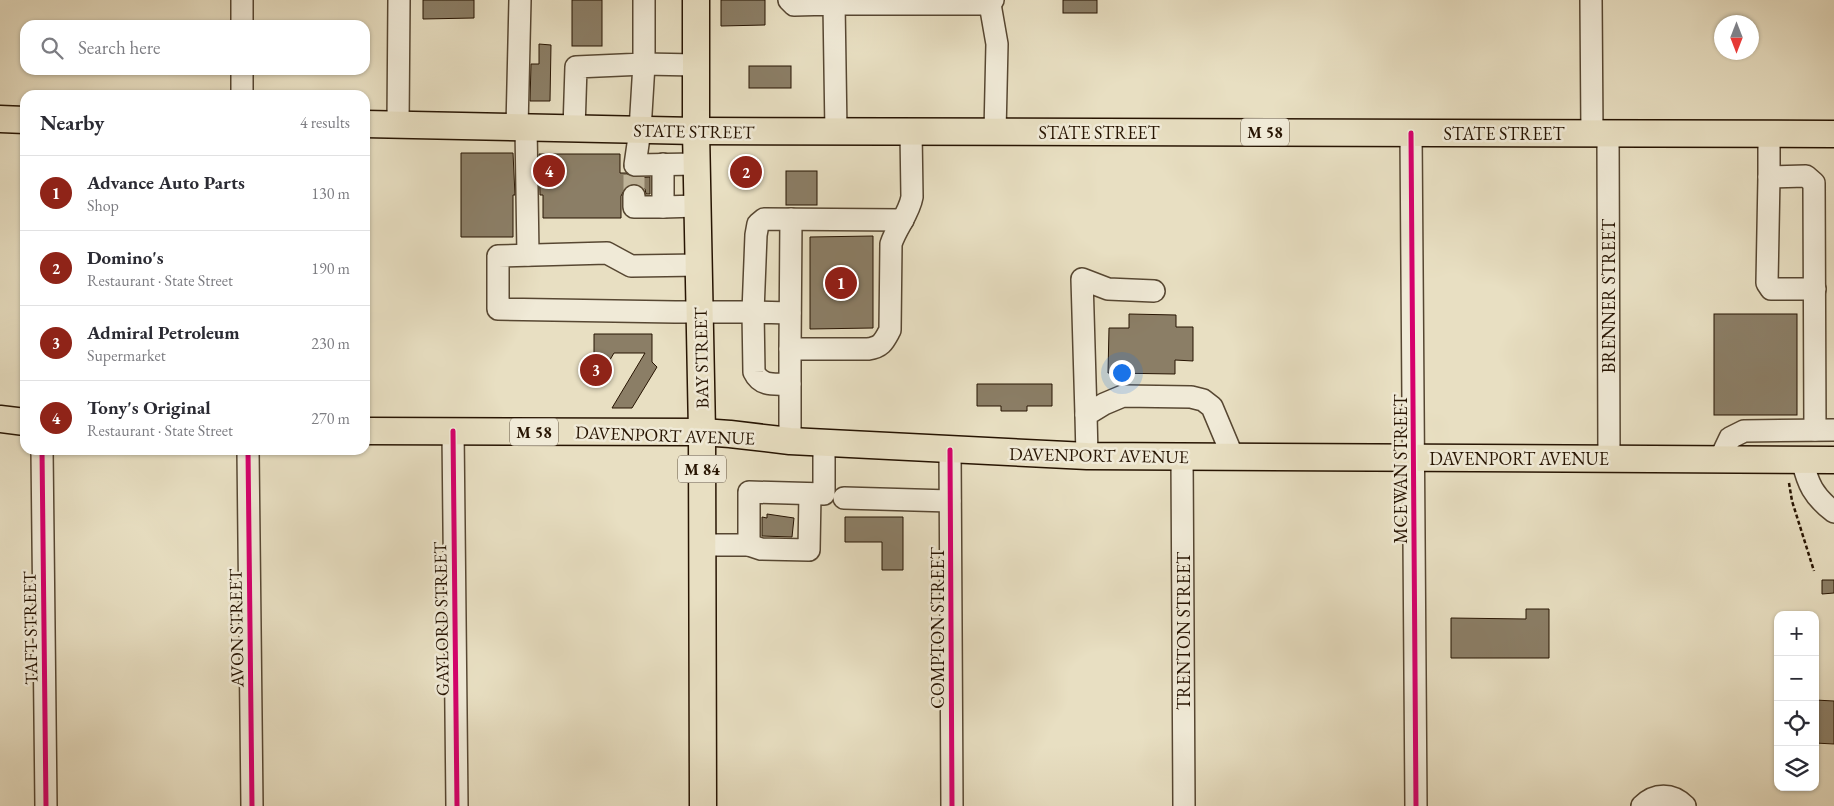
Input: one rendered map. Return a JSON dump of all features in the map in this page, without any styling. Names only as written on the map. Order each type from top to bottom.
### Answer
[{"type":"main road","name":"BAY STREET","points":[[696,0],[696,131],[702,432],[703,806]]},
{"type":"main road","points":[[0,119],[20,120]]},
{"type":"main road","name":"STATE STREET","points":[[370,124],[836,132],[1834,134]]},
{"type":"main road","points":[[0,419],[20,421]]},
{"type":"main road","name":"DAVENPORT AVENUE","points":[[370,431],[702,432],[790,441],[1087,456],[1834,460]]},
{"type":"street","points":[[242,0],[242,20]]},
{"type":"street","points":[[398,124],[399,0]]},
{"type":"street","points":[[520,0],[522,127],[528,255]]},
{"type":"street","points":[[644,0],[644,64],[640,130],[635,169],[663,164],[697,164]]},
{"type":"street","points":[[789,0],[794,5],[834,2],[991,2],[997,44],[995,132]]},
{"type":"street","name":"BRENNER STREET","points":[[1592,0],[1600,133],[1609,458]]},
{"type":"street","points":[[834,2],[836,132]]},
{"type":"street","points":[[574,129],[576,67],[644,64],[696,65]]},
{"type":"street","points":[[242,75],[242,90]]},
{"type":"street","points":[[790,349],[878,348],[890,330],[891,244],[910,206],[912,197],[911,132]]},
{"type":"street","name":"MCEWAN STREET","points":[[1411,133],[1416,806]]},
{"type":"street","points":[[1769,134],[1767,284],[1771,290],[1815,290]]},
{"type":"street","points":[[663,164],[663,207]]},
{"type":"street","points":[[1720,459],[1730,438],[1744,431],[1825,430],[1815,290],[1814,183],[1806,176],[1769,177]]},
{"type":"street","points":[[634,201],[663,207],[698,206]]},
{"type":"street","points":[[790,384],[764,384],[757,378],[754,372],[753,312],[758,224],[764,219],[903,220]]},
{"type":"street","points":[[790,441],[791,219]]},
{"type":"street","points":[[700,266],[631,266],[616,256],[607,253],[498,256],[498,309],[790,314]]},
{"type":"street","points":[[1087,456],[1082,280],[1108,290],[1154,292]]},
{"type":"street","points":[[1086,415],[1104,404],[1123,396],[1192,397],[1204,400],[1212,408],[1233,457]]},
{"type":"street","name":"GAYLORD STREET","points":[[453,431],[457,806]]},
{"type":"street","points":[[749,545],[748,492],[824,494],[824,443]]},
{"type":"street","name":"COMPTON STREET","points":[[950,450],[952,806]]},
{"type":"street","name":"TAFT STREET","points":[[42,455],[46,806]]},
{"type":"street","name":"AVON STREET","points":[[248,455],[252,806]]},
{"type":"street","name":"TRENTON STREET","points":[[1182,456],[1184,806]]},
{"type":"street","points":[[1802,460],[1812,491],[1832,509]]},
{"type":"street","points":[[702,545],[749,545],[761,550],[809,550],[810,494]]},
{"type":"street","points":[[844,498],[950,501]]},
{"type":"street","points":[[1642,806],[1650,799],[1668,796],[1677,799],[1685,806]]},
{"type":"path","points":[[1789,482],[1792,502],[1814,571]]},
{"type":"building","points":[[423,0],[474,0],[474,18],[423,19]]},
{"type":"building","points":[[572,0],[602,0],[602,46],[572,46]]},
{"type":"building","points":[[721,0],[765,0],[765,25],[721,26]]},
{"type":"building","points":[[1063,0],[1097,0],[1097,13],[1063,13]]},
{"type":"building","points":[[539,44],[551,45],[550,101],[530,101],[531,64],[539,64]]},
{"type":"building","points":[[749,66],[791,66],[791,88],[749,88]]},
{"type":"building","points":[[461,153],[513,153],[515,195],[513,195],[513,237],[461,237]]},
{"type":"building","points":[[539,154],[620,154],[620,173],[626,173],[635,178],[650,177],[650,194],[646,194],[645,189],[640,185],[627,185],[621,196],[621,218],[543,218],[543,195],[540,195]]},
{"type":"building","points":[[735,159],[757,159],[757,184],[735,184]]},
{"type":"building","points":[[786,171],[817,171],[817,205],[786,205]]},
{"type":"building","points":[[873,236],[873,328],[810,329],[810,237]]},
{"type":"building","points":[[1129,314],[1176,315],[1176,327],[1193,327],[1193,361],[1175,360],[1175,374],[1108,373],[1109,328],[1129,328]]},
{"type":"building","points":[[1714,314],[1797,314],[1797,415],[1714,415]]},
{"type":"building","points":[[594,334],[652,334],[652,362],[657,367],[632,408],[612,408],[645,353],[614,353],[598,380],[586,373],[594,361]]},
{"type":"building","points":[[977,384],[1052,384],[1052,406],[1027,406],[1027,411],[1001,411],[1001,406],[977,406]]},
{"type":"building","points":[[767,514],[794,518],[792,537],[762,536],[762,517],[767,518]]},
{"type":"building","points":[[845,517],[903,517],[903,570],[882,570],[882,542],[845,542]]},
{"type":"building","points":[[1822,580],[1834,580],[1834,593],[1822,594]]},
{"type":"building","points":[[1526,609],[1549,609],[1549,658],[1451,658],[1451,618],[1526,619]]},
{"type":"building","points":[[1819,700],[1834,701],[1834,744],[1819,743]]},
{"type":"tunnel","points":[[634,173],[634,196]]},
{"type":"cycle path","points":[[1411,133],[1416,806]]},
{"type":"cycle path","points":[[453,431],[457,806]]},
{"type":"cycle path","points":[[950,450],[952,806]]},
{"type":"cycle path","points":[[42,455],[46,806]]},
{"type":"cycle path","points":[[248,455],[252,806]]},
{"type":"place","name":"Tony's Original","points":[[549,171]]},
{"type":"place","name":"Domino's","points":[[746,172]]},
{"type":"place","name":"Advance Auto Parts","points":[[841,283]]},
{"type":"place","name":"Admiral Petroleum","points":[[596,370]]}]
